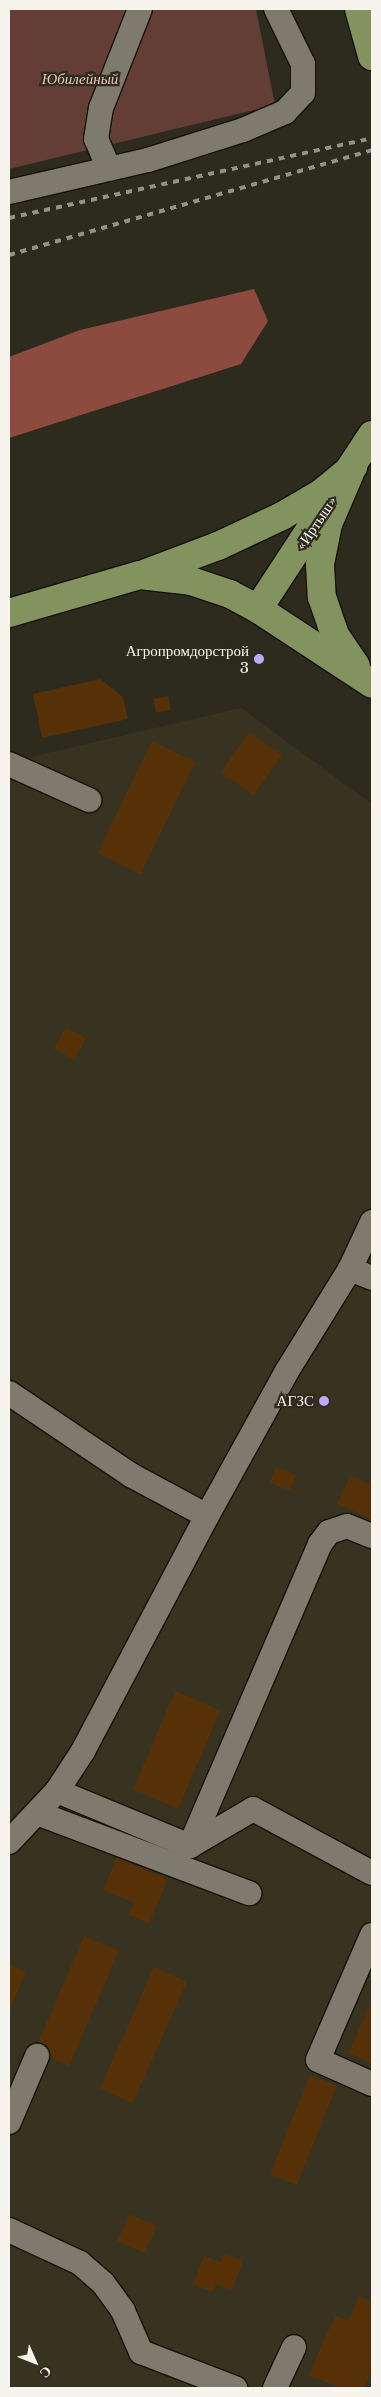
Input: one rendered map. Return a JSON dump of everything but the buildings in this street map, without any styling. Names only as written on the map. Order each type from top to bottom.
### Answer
[{"type":"main road","points":[[358,9],[372,56]]},
{"type":"main road","name":"«Иртыш»","points":[[258,609],[353,467],[372,435]]},
{"type":"main road","points":[[9,614],[140,575],[218,546],[282,516],[320,494],[353,467]]},
{"type":"main road","points":[[353,467],[328,524],[320,564],[322,589],[335,635],[370,683]]},
{"type":"main road","points":[[140,575],[191,581],[230,594],[258,609],[370,683]]},
{"type":"street","points":[[108,169],[96,139],[101,108],[140,9]]},
{"type":"street","points":[[9,192],[108,169],[244,130],[285,112],[303,93],[304,64],[276,9]]},
{"type":"street","points":[[9,764],[89,800]]},
{"type":"street","points":[[9,1842],[57,1791],[83,1751],[207,1516],[288,1371],[350,1269],[372,1222]]},
{"type":"street","points":[[350,1269],[372,1278]]},
{"type":"street","points":[[9,1393],[130,1475],[207,1516]]},
{"type":"street","points":[[190,1846],[320,1544],[328,1532],[347,1526],[372,1536]]},
{"type":"street","points":[[57,1791],[190,1846]]},
{"type":"street","points":[[190,1846],[253,1809],[372,1873]]},
{"type":"street","points":[[37,1813],[249,1894]]},
{"type":"street","points":[[372,1935],[318,2060],[372,2084]]},
{"type":"street","points":[[9,2122],[38,2056]]},
{"type":"street","points":[[9,2230],[80,2263],[103,2283],[124,2310],[141,2352],[235,2388]]},
{"type":"street","points":[[275,2388],[294,2347]]},
{"type":"shaded area","points":[[254,289],[268,321],[241,364],[9,438],[9,357],[80,330]]},
{"type":"shaded area","points":[[241,708],[372,804],[372,2388],[9,2388],[9,762]]},
{"type":"green space","name":"Юбилейный","points":[[9,9],[256,9],[275,105],[9,169]]},
{"type":"railway","points":[[9,218],[372,138]]},
{"type":"railway","points":[[9,255],[372,150]]},
{"type":"place","name":"Агропромдорстрой 3","points":[[259,659]]},
{"type":"place","name":"АГЗС","points":[[324,1401]]}]
